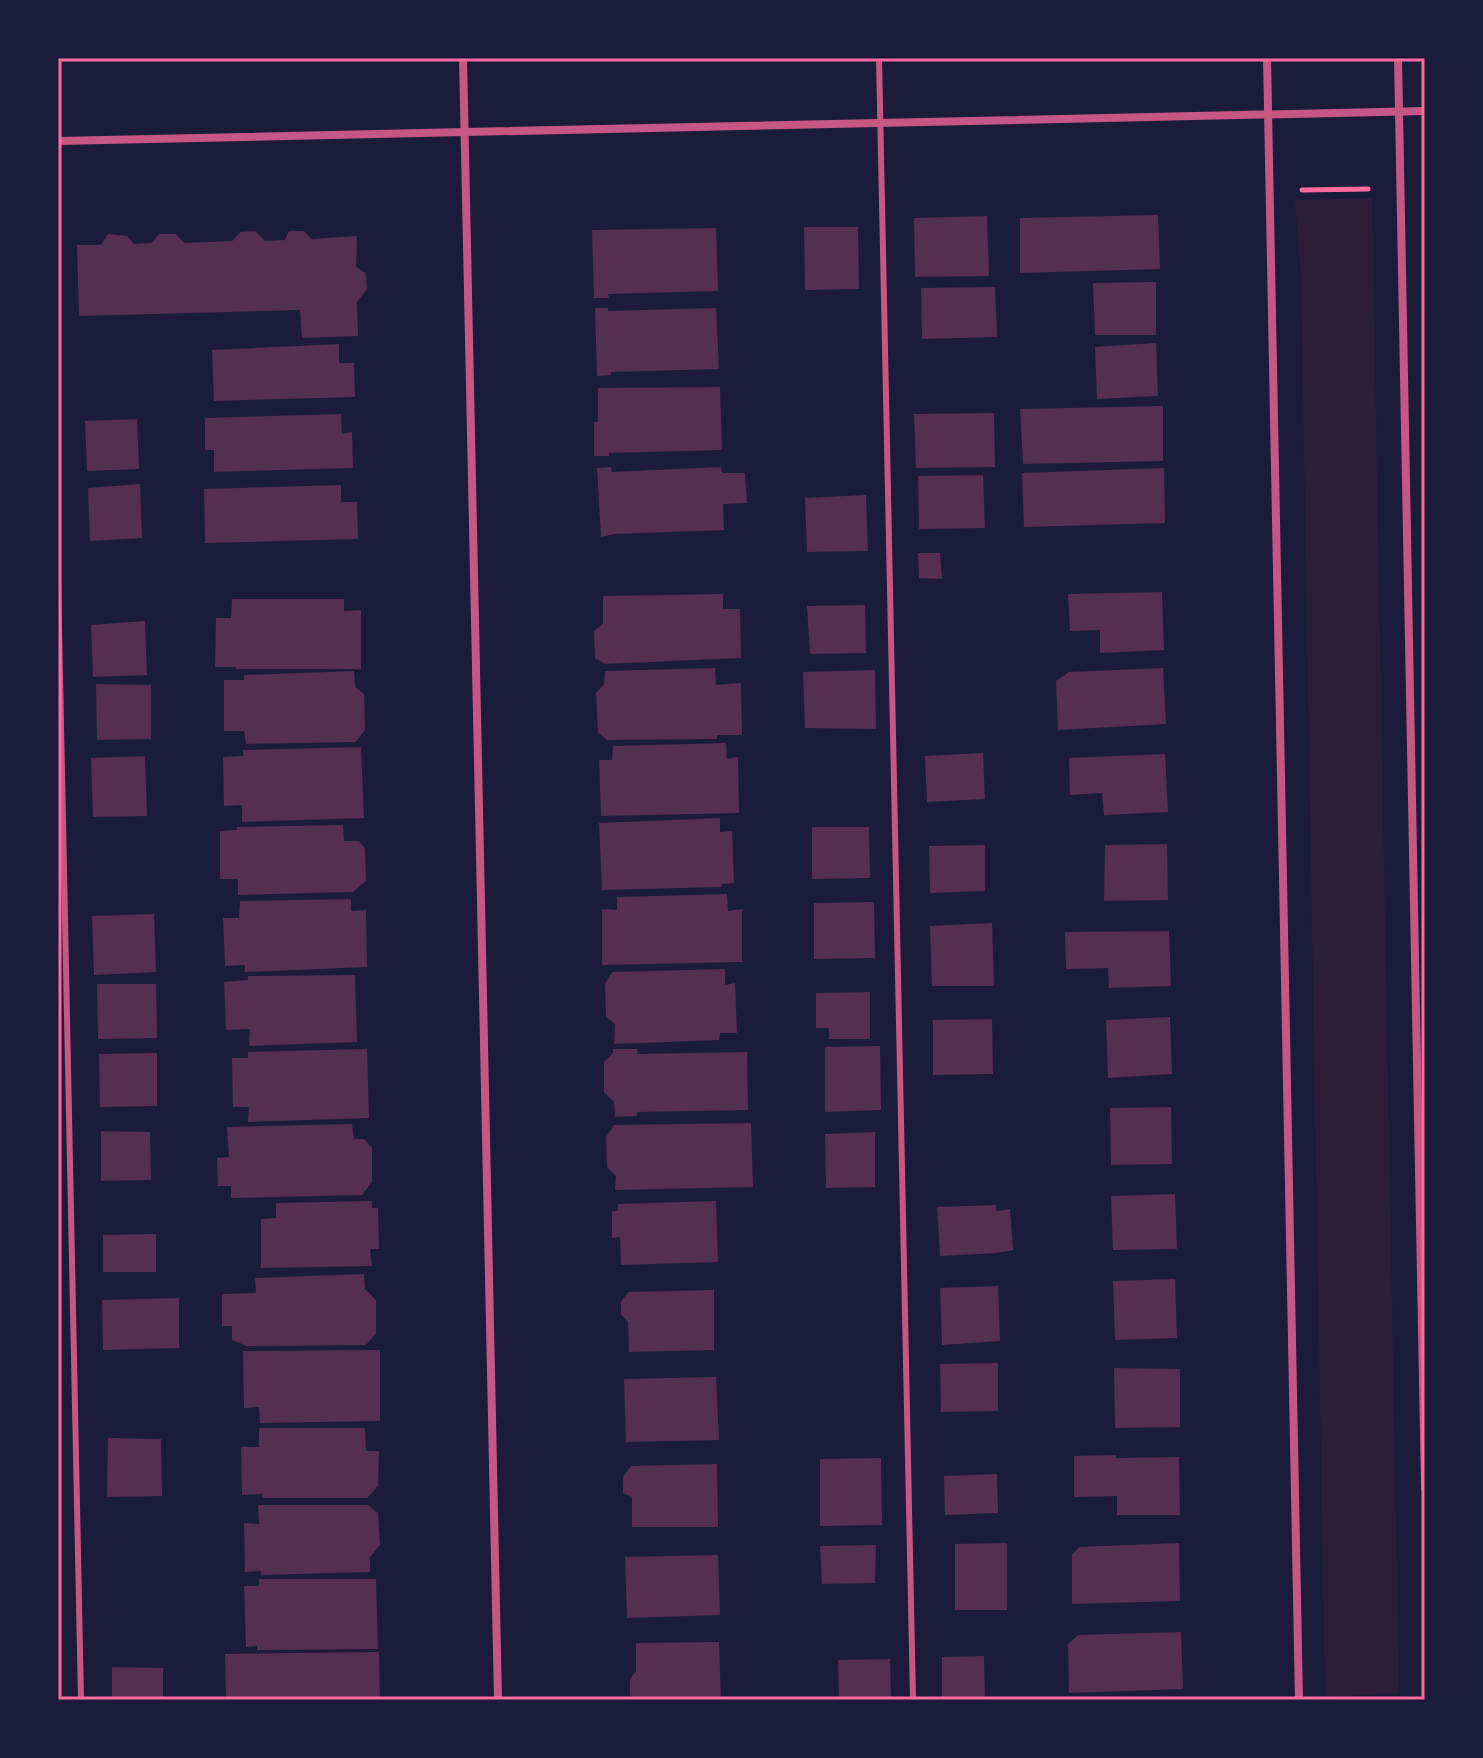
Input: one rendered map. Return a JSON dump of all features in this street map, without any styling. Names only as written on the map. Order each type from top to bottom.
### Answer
[{"type":"street","points":[[463,58],[498,1700]]},
{"type":"street","points":[[1267,58],[1299,1700]]},
{"type":"street","points":[[1398,58],[1425,1488]]},
{"type":"street","points":[[58,141],[1425,111]]},
{"type":"lane","points":[[879,58],[913,1700]]},
{"type":"lane","points":[[58,577],[81,1700]]},
{"type":"path","points":[[1297,191],[1373,189]]},
{"type":"shaded area","points":[[1372,198],[1399,1693],[1325,1697],[1301,277],[1295,200]]},
{"type":"building","points":[[1158,215],[1160,269],[1020,273],[1020,218]]},
{"type":"building","points":[[987,216],[989,276],[915,277],[914,218]]},
{"type":"building","points":[[804,227],[858,227],[859,289],[805,290]]},
{"type":"building","points":[[716,228],[718,291],[608,294],[609,298],[594,298],[592,230]]},
{"type":"building","points":[[255,231],[265,241],[285,240],[289,231],[304,231],[312,239],[357,236],[356,267],[366,273],[367,289],[357,302],[358,336],[302,338],[300,310],[79,316],[77,245],[101,245],[108,234],[127,236],[134,244],[152,243],[159,234],[176,234],[184,243],[232,241],[241,232]]},
{"type":"building","points":[[1156,282],[1156,335],[1095,335],[1093,283]]},
{"type":"building","points":[[995,287],[997,337],[922,339],[921,288]]},
{"type":"building","points":[[595,308],[608,308],[608,311],[716,308],[719,369],[611,372],[611,375],[597,376]]},
{"type":"building","points":[[1156,343],[1158,396],[1097,399],[1095,347]]},
{"type":"building","points":[[339,344],[339,363],[354,363],[355,397],[214,401],[212,350]]},
{"type":"building","points":[[720,387],[722,450],[594,456],[598,388]]},
{"type":"building","points":[[1163,406],[1163,461],[1023,464],[1020,409]]},
{"type":"building","points":[[994,413],[995,467],[916,468],[914,414]]},
{"type":"building","points":[[341,414],[342,434],[352,432],[353,468],[214,472],[214,450],[205,450],[205,418]]},
{"type":"building","points":[[137,419],[139,469],[87,471],[85,421]]},
{"type":"building","points":[[611,467],[612,472],[721,467],[722,473],[745,473],[747,503],[723,504],[724,530],[601,537],[597,468]]},
{"type":"building","points":[[1164,468],[1165,523],[1024,527],[1022,473]]},
{"type":"building","points":[[983,475],[985,528],[919,529],[918,476]]},
{"type":"building","points":[[140,484],[142,538],[90,541],[88,488]]},
{"type":"building","points":[[341,485],[341,502],[357,502],[358,539],[205,543],[204,489]]},
{"type":"building","points":[[866,495],[868,551],[807,552],[805,498]]},
{"type":"building","points":[[918,553],[940,553],[942,579],[919,578]]},
{"type":"building","points":[[1162,592],[1164,650],[1100,653],[1100,630],[1070,631],[1068,594]]},
{"type":"building","points":[[723,594],[723,609],[740,609],[741,658],[605,664],[595,658],[594,631],[603,624],[603,596]]},
{"type":"building","points":[[232,599],[344,599],[344,611],[361,610],[361,669],[215,667],[216,618],[231,618]]},
{"type":"building","points":[[865,605],[866,653],[810,654],[807,606]]},
{"type":"building","points":[[145,621],[147,675],[93,677],[91,625]]},
{"type":"building","points":[[715,668],[716,685],[741,683],[742,735],[717,735],[717,739],[607,740],[598,732],[596,693],[604,684],[605,671]]},
{"type":"building","points":[[1163,668],[1166,724],[1058,730],[1056,681],[1069,672]]},
{"type":"building","points":[[875,670],[876,729],[805,728],[803,672]]},
{"type":"building","points":[[354,671],[355,687],[364,694],[365,730],[356,742],[246,744],[244,731],[224,731],[224,680],[244,680],[244,675]]},
{"type":"building","points":[[96,684],[151,685],[151,739],[97,740]]},
{"type":"building","points":[[726,743],[727,759],[738,757],[739,813],[601,816],[599,760],[612,760],[613,746]]},
{"type":"building","points":[[361,747],[364,818],[242,822],[242,805],[224,806],[223,757],[243,756],[243,750]]},
{"type":"building","points":[[983,753],[985,799],[927,802],[925,756]]},
{"type":"building","points":[[1165,754],[1168,812],[1104,815],[1102,793],[1070,795],[1069,758]]},
{"type":"building","points":[[145,756],[147,816],[93,817],[91,758]]},
{"type":"building","points":[[720,818],[720,832],[732,831],[734,883],[722,884],[722,887],[602,890],[599,823]]},
{"type":"building","points":[[343,825],[344,841],[359,841],[365,849],[366,881],[353,892],[238,895],[238,879],[220,879],[220,831],[237,830],[237,827]]},
{"type":"building","points":[[812,827],[869,827],[870,878],[812,879]]},
{"type":"building","points":[[1167,844],[1168,900],[1104,901],[1105,845]]},
{"type":"building","points":[[985,845],[985,891],[930,893],[929,846]]},
{"type":"building","points":[[727,894],[728,911],[742,909],[742,962],[602,965],[602,909],[617,910],[617,897]]},
{"type":"building","points":[[351,899],[351,911],[366,910],[367,967],[245,972],[245,965],[225,966],[223,918],[239,918],[240,901]]},
{"type":"building","points":[[874,902],[875,958],[814,959],[814,903]]},
{"type":"building","points":[[154,914],[156,972],[94,975],[92,916]]},
{"type":"building","points":[[992,923],[994,986],[932,986],[930,926]]},
{"type":"building","points":[[1169,931],[1171,986],[1109,988],[1108,968],[1066,969],[1065,932]]},
{"type":"building","points":[[725,969],[725,985],[735,983],[737,1033],[720,1033],[719,1040],[614,1044],[615,1024],[606,1017],[605,984],[612,972]]},
{"type":"building","points":[[355,975],[357,1042],[249,1046],[250,1029],[226,1030],[224,982],[248,980],[248,976]]},
{"type":"building","points":[[97,984],[156,984],[157,1038],[98,1039]]},
{"type":"building","points":[[870,992],[870,1039],[829,1039],[829,1028],[816,1028],[816,993]]},
{"type":"building","points":[[1170,1017],[1172,1074],[1108,1078],[1106,1020]]},
{"type":"building","points":[[992,1019],[993,1074],[933,1075],[933,1020]]},
{"type":"building","points":[[880,1046],[881,1110],[825,1112],[825,1047]]},
{"type":"building","points":[[367,1049],[369,1118],[248,1122],[249,1107],[233,1107],[232,1058],[248,1058],[248,1052]]},
{"type":"building","points":[[613,1049],[637,1049],[638,1054],[747,1052],[748,1110],[638,1112],[637,1116],[615,1117],[614,1102],[604,1092],[604,1062]]},
{"type":"building","points":[[157,1053],[157,1106],[100,1107],[99,1054]]},
{"type":"building","points":[[1171,1107],[1172,1164],[1111,1165],[1110,1108]]},
{"type":"building","points":[[751,1123],[753,1187],[615,1190],[616,1176],[607,1167],[606,1137],[614,1125]]},
{"type":"building","points":[[352,1124],[354,1139],[364,1139],[372,1148],[372,1182],[362,1195],[231,1198],[231,1186],[218,1186],[217,1158],[229,1157],[227,1127]]},
{"type":"building","points":[[101,1131],[150,1132],[151,1180],[101,1181]]},
{"type":"building","points":[[875,1132],[875,1187],[826,1188],[825,1134]]},
{"type":"building","points":[[1175,1194],[1177,1249],[1113,1250],[1111,1196]]},
{"type":"building","points":[[372,1201],[372,1208],[378,1208],[379,1249],[370,1249],[372,1266],[261,1268],[261,1219],[276,1218],[276,1203]]},
{"type":"building","points":[[716,1201],[718,1262],[621,1265],[620,1237],[612,1238],[612,1211],[618,1211],[618,1204]]},
{"type":"building","points":[[996,1205],[996,1211],[1010,1209],[1013,1250],[940,1256],[937,1207]]},
{"type":"building","points":[[156,1234],[156,1272],[103,1272],[103,1235]]},
{"type":"building","points":[[364,1274],[365,1289],[376,1300],[376,1333],[366,1345],[247,1346],[232,1340],[232,1326],[222,1326],[222,1294],[256,1293],[255,1278]]},
{"type":"building","points":[[1175,1279],[1177,1338],[1115,1340],[1113,1281]]},
{"type":"building","points":[[998,1286],[1000,1341],[942,1345],[940,1288]]},
{"type":"building","points":[[714,1290],[714,1350],[629,1352],[628,1322],[621,1314],[621,1302],[628,1292]]},
{"type":"building","points":[[179,1298],[179,1348],[103,1350],[102,1300]]},
{"type":"building","points":[[380,1350],[380,1421],[260,1423],[259,1407],[244,1408],[243,1351]]},
{"type":"building","points":[[998,1363],[998,1411],[941,1412],[940,1364]]},
{"type":"building","points":[[1114,1368],[1180,1369],[1180,1427],[1115,1428]]},
{"type":"building","points":[[716,1377],[719,1440],[626,1442],[624,1379]]},
{"type":"building","points":[[259,1428],[365,1428],[366,1451],[379,1451],[378,1486],[367,1498],[262,1498],[262,1494],[242,1495],[241,1447],[259,1447]]},
{"type":"building","points":[[108,1438],[161,1439],[162,1496],[107,1497]]},
{"type":"building","points":[[1116,1455],[1116,1458],[1179,1457],[1180,1515],[1117,1515],[1117,1496],[1074,1497],[1074,1456]]},
{"type":"building","points":[[881,1458],[882,1525],[820,1526],[820,1459]]},
{"type":"building","points":[[717,1464],[718,1527],[632,1527],[632,1497],[623,1493],[623,1477],[631,1466]]},
{"type":"building","points":[[997,1474],[998,1513],[945,1515],[944,1476]]},
{"type":"building","points":[[258,1505],[368,1505],[378,1513],[380,1545],[370,1557],[370,1572],[261,1575],[261,1571],[245,1572],[244,1523],[259,1524]]},
{"type":"building","points":[[1007,1543],[1007,1610],[955,1610],[955,1544]]},
{"type":"building","points":[[1179,1543],[1180,1601],[1072,1604],[1072,1555],[1079,1547]]},
{"type":"building","points":[[876,1545],[875,1583],[822,1584],[820,1546]]},
{"type":"building","points":[[718,1555],[720,1615],[627,1618],[625,1557]]},
{"type":"building","points":[[259,1579],[376,1579],[378,1649],[257,1650],[257,1646],[246,1647],[244,1586],[259,1586]]},
{"type":"building","points":[[1181,1632],[1183,1689],[1069,1693],[1068,1644],[1078,1635]]},
{"type":"building","points":[[719,1642],[721,1700],[636,1700],[630,1695],[630,1679],[636,1671],[636,1643]]},
{"type":"building","points":[[379,1652],[380,1700],[226,1700],[225,1654]]},
{"type":"building","points":[[984,1656],[985,1700],[942,1700],[942,1657]]},
{"type":"building","points":[[890,1659],[891,1700],[839,1700],[838,1660]]},
{"type":"building","points":[[112,1667],[163,1668],[163,1700],[112,1700]]}]
